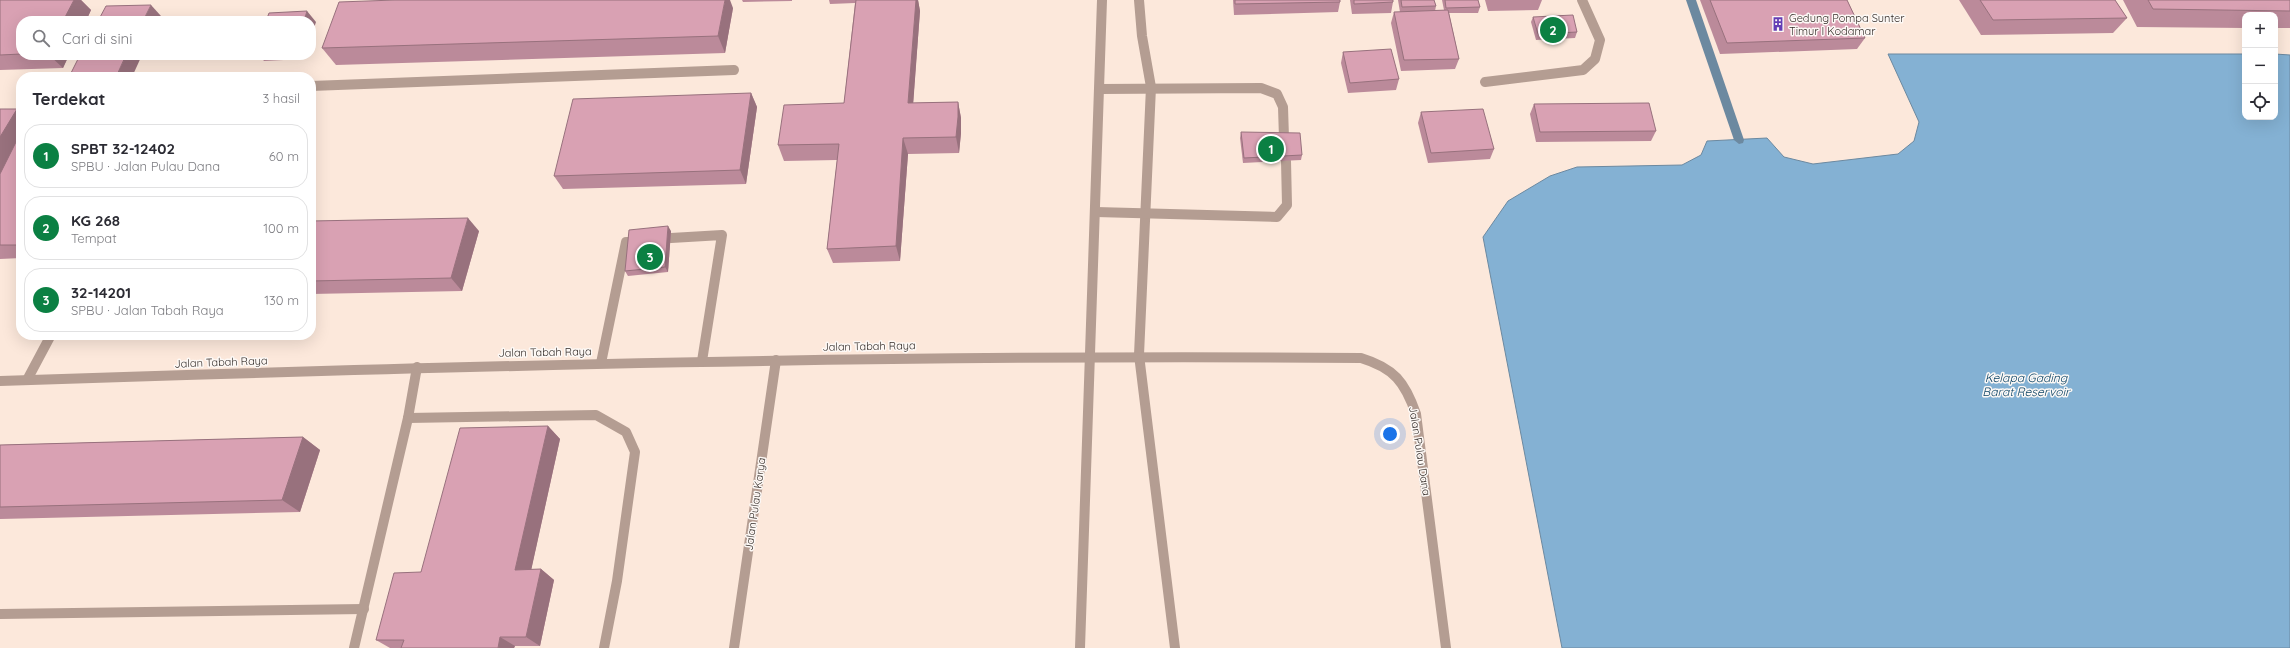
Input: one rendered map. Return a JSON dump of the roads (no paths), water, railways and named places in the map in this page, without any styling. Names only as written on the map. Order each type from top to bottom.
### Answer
[{"type":"street","points":[[1080,648],[1087,408],[1094,284],[1102,0]]},
{"type":"street","points":[[1139,0],[1142,36],[1151,88],[1139,355],[1175,648]]},
{"type":"street","points":[[1485,82],[1583,70],[1595,59],[1600,40],[1582,0]]},
{"type":"street","points":[[316,86],[734,70]]},
{"type":"street","points":[[1100,89],[1261,88],[1277,94],[1283,107],[1284,138]]},
{"type":"street","points":[[1096,212],[1146,215],[1277,217],[1287,205],[1286,161]]},
{"type":"street","points":[[671,238],[722,235],[702,357]]},
{"type":"street","points":[[601,359],[626,242],[631,242]]},
{"type":"street","points":[[27,380],[48,340]]},
{"type":"street","name":"Jalan Tabah Raya","points":[[0,381],[417,367],[601,359],[702,357],[776,360],[1091,355]]},
{"type":"street","name":"Jalan Pulau Dana","points":[[1091,355],[1361,358],[1380,363],[1398,376],[1411,396],[1416,414],[1446,648]]},
{"type":"street","name":"Jalan Pulau Karya","points":[[734,648],[776,360]]},
{"type":"street","points":[[354,648],[408,418],[417,367]]},
{"type":"street","points":[[408,418],[596,415],[626,432],[635,452],[617,580],[604,648]]},
{"type":"street","points":[[0,614],[364,610]]},
{"type":"water","name":"Kelapa Gading Barat Reservoir","points":[[1888,54],[2242,54],[2242,120],[2278,120],[2278,54],[2290,55],[2290,648],[1562,648],[1483,237],[1508,201],[1550,176],[1577,167],[1682,165],[1701,155],[1707,141],[1767,138],[1784,157],[1813,164],[1898,154],[1914,141],[1919,122]]},
{"type":"waterway","points":[[1691,0],[1739,140]]},
{"type":"place","name":"Gedung Pompa Sunter Timur I Kodamar","points":[[1778,24]]},
{"type":"place","name":"KG 268","points":[[1553,30]]},
{"type":"place","name":"SPBT 32-12402","points":[[1271,149]]},
{"type":"place","name":"32-14201","points":[[650,257]]}]
